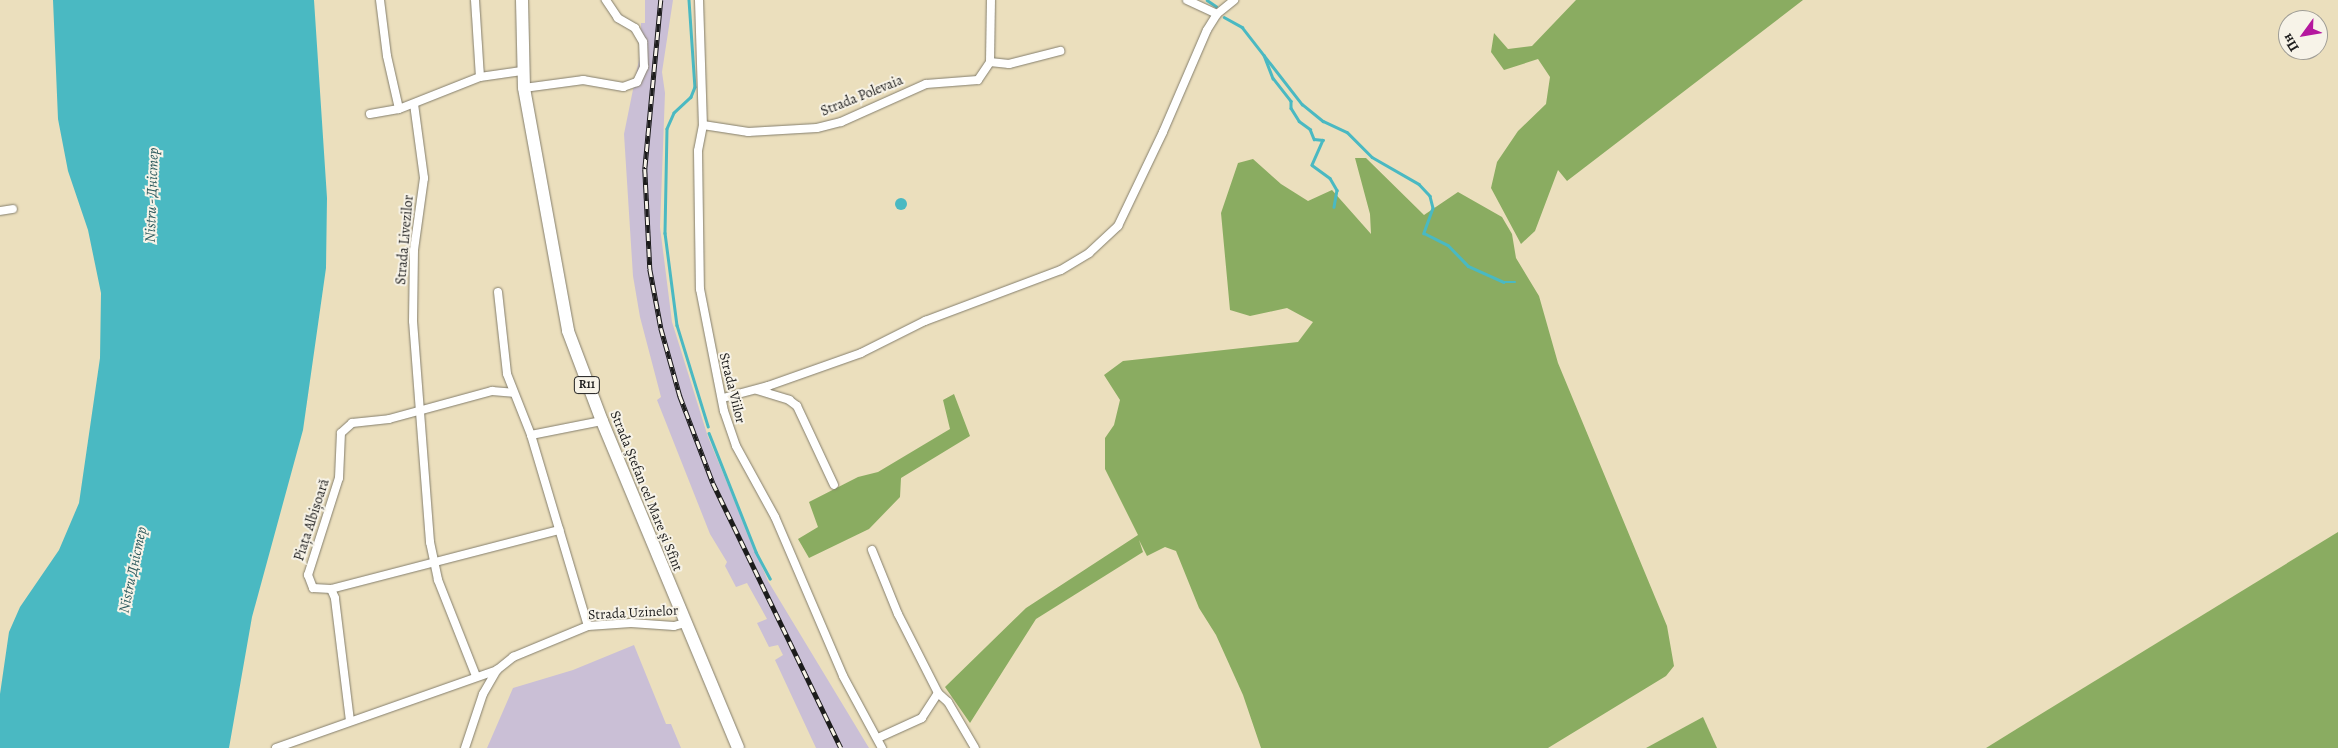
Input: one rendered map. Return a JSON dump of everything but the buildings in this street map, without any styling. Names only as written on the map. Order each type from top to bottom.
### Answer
[{"type":"main road","name":"Strada Ştefan cel Mare şi Sfînt","points":[[522,0],[522,71],[524,88],[562,305],[574,351],[738,748]]},
{"type":"street","points":[[380,0],[387,56],[398,109]]},
{"type":"street","points":[[475,0],[480,77]]},
{"type":"street","points":[[524,88],[583,80],[616,87],[635,84],[644,67],[645,48],[635,28],[618,18],[606,0]]},
{"type":"street","name":"Strada Viilor","points":[[699,0],[703,125],[698,151],[700,289],[708,344],[736,446],[775,517],[843,676],[882,748]]},
{"type":"street","points":[[991,0],[990,62],[1009,64],[1060,51]]},
{"type":"street","points":[[1187,0],[1216,14]]},
{"type":"street","points":[[723,398],[755,390],[861,353],[925,321],[1061,270],[1089,253],[1118,226],[1216,14],[1234,0]]},
{"type":"street","name":"Strada Polevaia","points":[[703,125],[748,132],[827,126],[926,84],[978,80],[990,62]]},
{"type":"street","points":[[370,114],[414,104],[480,77],[522,71]]},
{"type":"street","name":"Strada Livezilor","points":[[414,104],[424,178],[414,272],[413,321],[434,564],[476,676]]},
{"type":"street","points":[[0,211],[13,209]]},
{"type":"street","points":[[498,292],[502,339],[513,393],[531,436],[588,626]]},
{"type":"street","name":"Strada Viilor","points":[[755,390],[790,400],[797,406],[834,485]]},
{"type":"street","points":[[420,410],[492,391],[513,393]]},
{"type":"street","name":"Piața Albișoară","points":[[331,589],[313,588],[308,575],[339,478],[340,439],[344,428],[352,423],[389,419],[420,410]]},
{"type":"street","points":[[531,436],[602,421]]},
{"type":"street","points":[[350,721],[335,598],[331,589],[434,564],[559,530]]},
{"type":"street","points":[[872,550],[898,614],[938,693],[948,702],[975,748]]},
{"type":"street","name":"Strada Uzinelor","points":[[465,748],[483,694],[497,670],[514,658],[588,626],[631,623],[674,626],[685,623]]},
{"type":"street","points":[[276,748],[497,670]]},
{"type":"street","points":[[878,738],[922,718],[938,693]]},
{"type":"shaded area","points":[[645,0],[673,0],[662,72],[665,93],[660,227],[672,322],[708,437],[768,581],[869,748],[816,748],[775,660],[783,655],[778,645],[769,647],[757,623],[767,619],[747,583],[736,587],[725,566],[727,562],[710,534],[657,400],[661,397],[640,317],[633,276],[624,134],[641,50],[641,23],[645,23]]},
{"type":"shaded area","points":[[634,645],[666,724],[671,724],[681,748],[487,748],[513,688],[573,670]]},
{"type":"green space","points":[[1576,0],[1803,0],[1567,181],[1558,170],[1535,231],[1521,244],[1491,188],[1497,162],[1518,131],[1546,104],[1550,77],[1538,59],[1504,70],[1491,52],[1494,33],[1508,49],[1532,46]]},
{"type":"green space","points":[[1355,158],[1366,158],[1424,215],[1458,192],[1502,217],[1512,234],[1516,258],[1539,296],[1558,363],[1667,626],[1674,666],[1666,676],[1548,748],[1261,748],[1243,695],[1216,635],[1199,608],[1176,551],[1165,547],[1147,556],[1139,540],[1143,552],[1036,619],[970,723],[945,687],[1026,608],[1138,535],[1105,469],[1105,438],[1114,425],[1120,400],[1104,375],[1123,361],[1298,342],[1313,322],[1287,308],[1250,316],[1230,310],[1221,213],[1238,163],[1253,159],[1281,184],[1308,201],[1332,190],[1371,234],[1370,214]]},
{"type":"green space","points":[[954,394],[970,436],[901,478],[900,497],[869,529],[809,558],[798,539],[818,527],[809,502],[858,477],[878,472],[950,429],[943,400]]},
{"type":"green space","points":[[2338,532],[2338,748],[1986,748],[2067,698]]},
{"type":"green space","points":[[1703,717],[1717,748],[1646,748]]},
{"type":"water","points":[[53,0],[314,0],[327,198],[326,268],[303,430],[252,617],[229,748],[0,748],[0,694],[9,632],[20,607],[59,550],[79,503],[100,358],[101,293],[88,230],[68,171],[58,119]]},
{"type":"water","points":[[903,198],[906,199],[906,209],[899,210],[896,209],[895,202],[896,199]]},
{"type":"waterway","points":[[689,0],[695,87],[691,97],[674,113],[667,129],[665,233],[677,325],[708,426]]},
{"type":"waterway","points":[[1207,0],[1216,6]]},
{"type":"waterway","points":[[1224,17],[1242,27],[1302,104],[1323,121],[1347,132],[1372,157],[1419,184],[1430,196],[1433,208],[1424,233],[1448,245],[1468,266],[1504,282],[1515,282]]},
{"type":"waterway","points":[[1264,55],[1273,78],[1291,101],[1291,108],[1299,121],[1310,129],[1314,139],[1323,140],[1312,165],[1330,178],[1337,190],[1334,207]]},
{"type":"waterway","points":[[709,433],[756,552],[770,578]]},
{"type":"railway","points":[[661,0],[645,169],[650,269],[661,328],[680,396],[713,483],[841,748]]},
{"type":"water label","name":"Nistru - Дністер","points":[[152,195]]},
{"type":"water label","name":"Nistru Дністер","points":[[133,570]]}]
